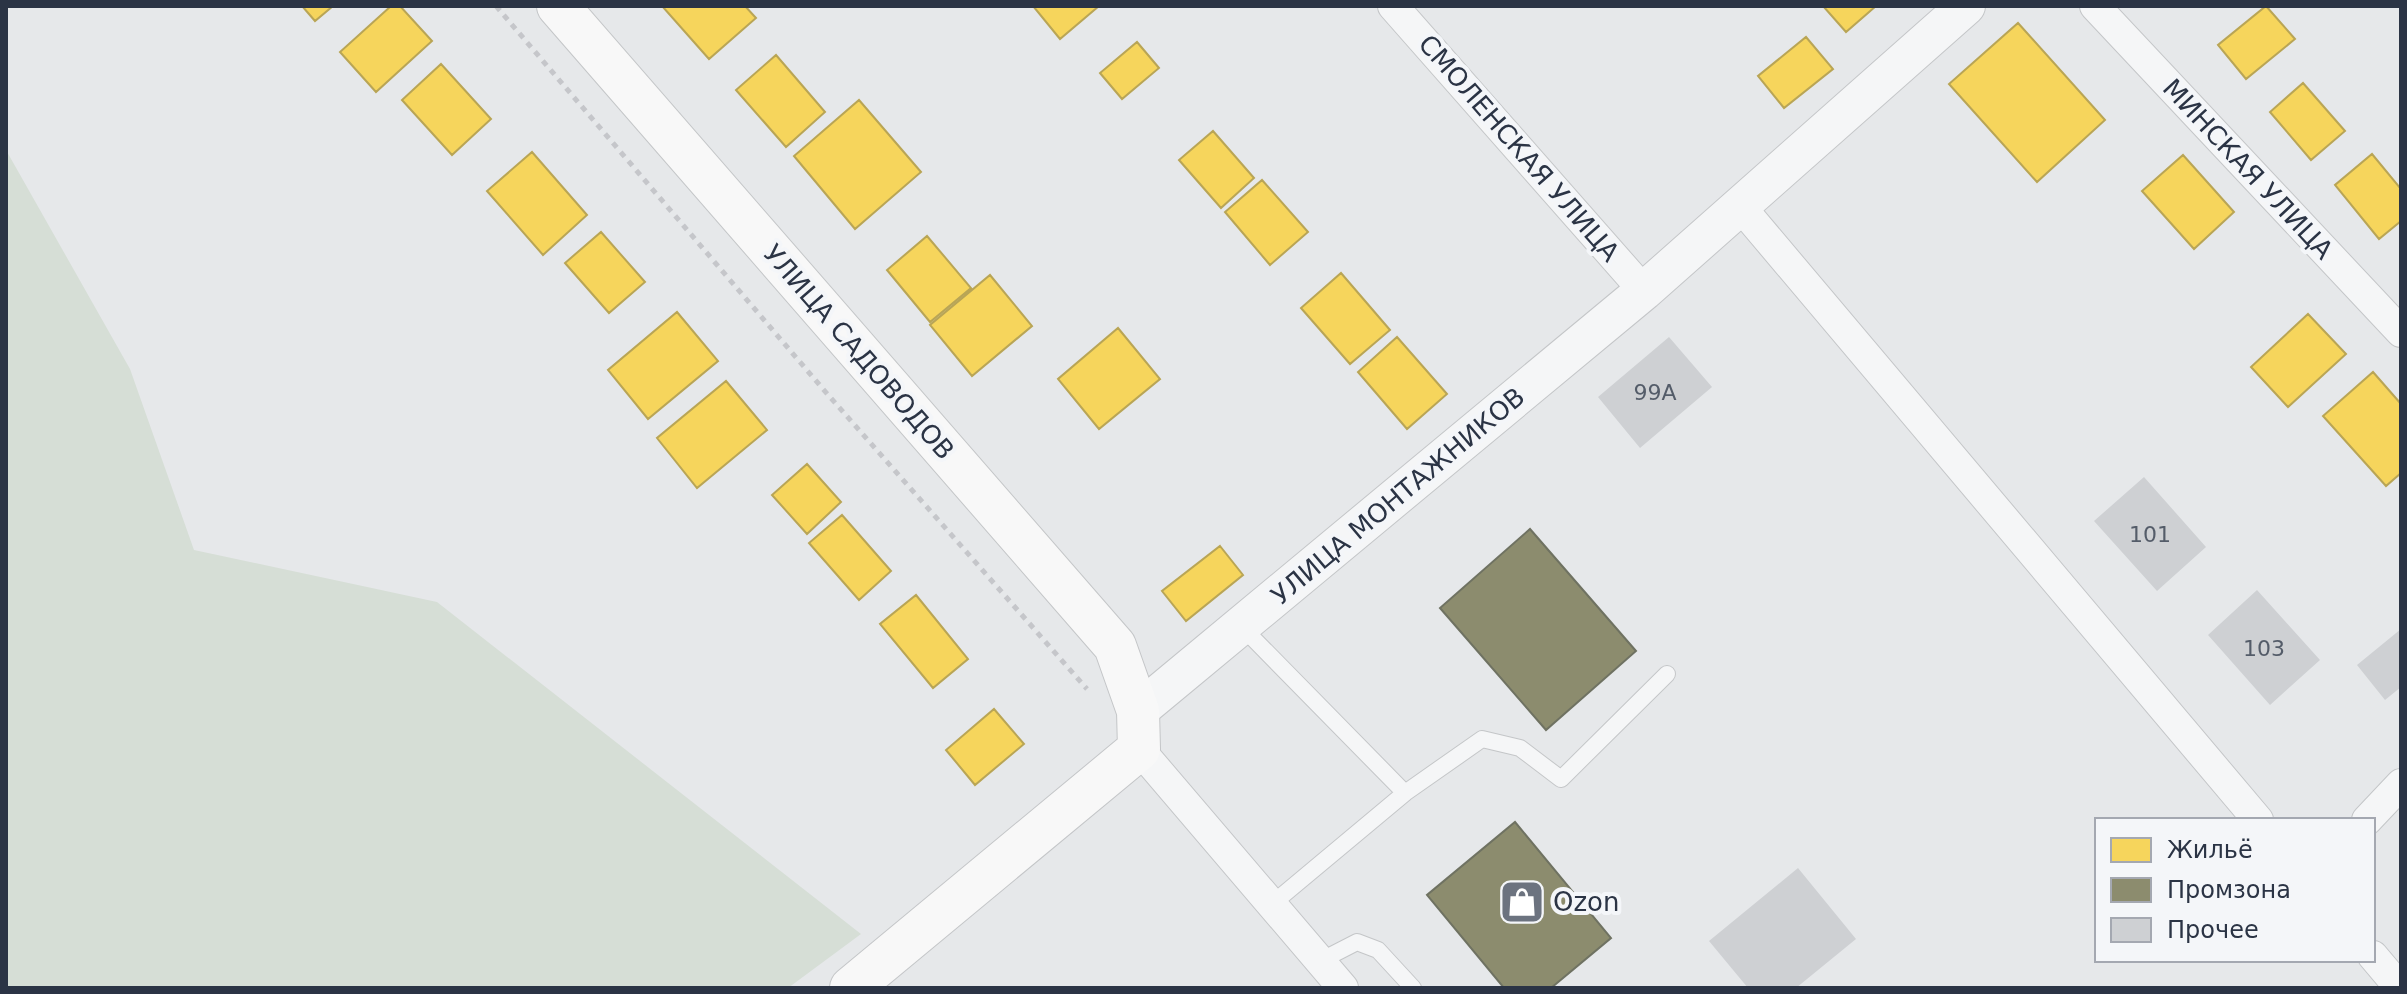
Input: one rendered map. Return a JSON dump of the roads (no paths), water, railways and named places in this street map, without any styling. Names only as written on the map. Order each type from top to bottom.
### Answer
[{"type":"main road","name":"УЛИЦА САДОВОДОВ","points":[[558,6],[1115,646],[1138,730]]},
{"type":"main road","name":"УЛИЦА МОНТАЖНИКОВ","points":[[851,988],[1138,730]]},
{"type":"street","name":"СМОЛЕНСКАЯ УЛИЦА","points":[[1393,6],[1644,291]]},
{"type":"street","name":"УЛИЦА МОНТАЖНИКОВ","points":[[1138,730],[1241,626],[1644,291],[1966,6]]},
{"type":"street","name":"МИНСКАЯ УЛИЦА","points":[[2095,6],[2401,332]]},
{"type":"street","points":[[1740,206],[2256,818]]},
{"type":"street","name":"УЛИЦА САДОВОДОВ","points":[[1138,730],[1272,904],[1343,988]]},
{"type":"street","points":[[2369,818],[2401,784]]},
{"type":"street","points":[[2375,958],[2400,988]]},
{"type":"lane","points":[[1241,626],[1405,793]]},
{"type":"lane","points":[[1272,904],[1405,793],[1482,739],[1520,748],[1561,779],[1667,674]]},
{"type":"lane","points":[[1320,961],[1357,942],[1378,950],[1413,988]]},
{"type":"place","name":"Ozon","points":[[1522,902]]}]
